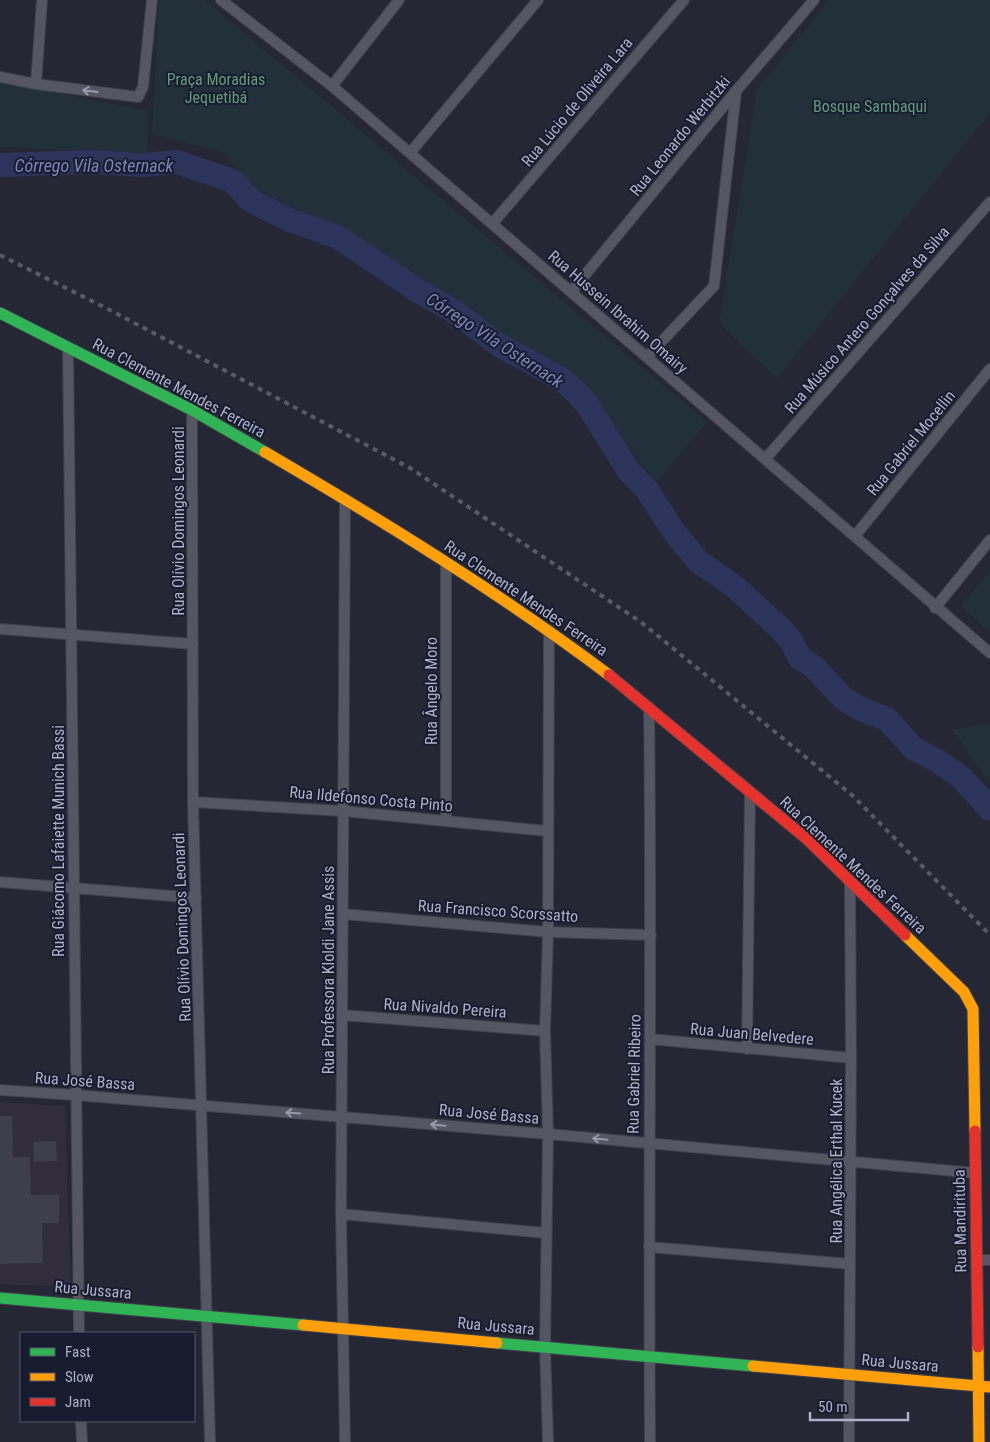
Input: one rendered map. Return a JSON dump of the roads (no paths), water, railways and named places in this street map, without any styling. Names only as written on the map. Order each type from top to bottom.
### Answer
[{"type":"street","points":[[36,84],[42,0]]},
{"type":"street","points":[[0,77],[36,84],[138,97],[143,87],[152,0]]},
{"type":"street","name":"Rua Hussein Ibrahim Omairy","points":[[221,0],[332,86],[766,458],[935,608],[990,653]]},
{"type":"street","points":[[332,86],[398,0]]},
{"type":"street","points":[[410,153],[538,0]]},
{"type":"street","name":"Rua Lúcio de Oliveira Lara","points":[[492,224],[684,0]]},
{"type":"street","name":"Rua Leonardo Werbitzki","points":[[572,292],[736,91],[814,0]]},
{"type":"street","points":[[647,356],[714,286],[736,91]]},
{"type":"street","name":"Rua Músico Antero Gonçalves da Silva","points":[[766,458],[990,202]]},
{"type":"street","name":"Rua Clemente Mendes Ferreira","points":[[0,313],[192,410],[345,498],[549,630],[649,707],[808,840],[970,1000]]},
{"type":"street","name":"Rua Giácomo Lafaiette Munich Bassi","points":[[68,348],[75,1094],[80,1332]]},
{"type":"street","name":"Rua Gabriel Mocellin","points":[[855,536],[990,370]]},
{"type":"street","name":"Rua Olívio Domingos Leonardi","points":[[192,410],[193,802],[210,1442]]},
{"type":"street","name":"Rua Professora Kloldi Jane Assis","points":[[345,498],[341,1214],[345,1442]]},
{"type":"street","points":[[935,608],[990,540]]},
{"type":"street","name":"Rua Ângelo Moro","points":[[446,563],[446,820]]},
{"type":"street","points":[[0,629],[193,644]]},
{"type":"street","points":[[548,1442],[545,1347],[548,1134],[545,1030],[548,932],[549,630]]},
{"type":"street","name":"Rua Gabriel Ribeiro","points":[[649,707],[651,935],[648,1144],[650,1442]]},
{"type":"street","points":[[747,1049],[750,793]]},
{"type":"street","name":"Rua Ildefonso Costa Pinto","points":[[193,802],[344,811],[547,831]]},
{"type":"street","name":"Rua Angélica Erthal Kucek","points":[[849,1442],[851,1162],[850,880]]},
{"type":"street","points":[[0,882],[196,898]]},
{"type":"street","name":"Rua Francisco Scorssatto","points":[[343,914],[548,932],[651,935]]},
{"type":"street","name":"Rua Mandirituba","points":[[970,1000],[973,1009],[977,1260],[984,1387],[979,1442]]},
{"type":"street","name":"Rua Nivaldo Pereira","points":[[342,1016],[545,1030]]},
{"type":"street","name":"Rua Juan Belvedere","points":[[650,1039],[851,1058]]},
{"type":"street","name":"Rua José Bassa","points":[[0,1090],[75,1094],[548,1134],[976,1173]]},
{"type":"street","points":[[341,1214],[546,1233]]},
{"type":"street","points":[[649,1247],[850,1264]]},
{"type":"street","points":[[977,1260],[990,1260]]},
{"type":"street","name":"Rua Jussara","points":[[0,1298],[984,1387]]},
{"type":"street","points":[[81,1422],[82,1442]]},
{"type":"waterway","name":"Córrego Vila Osternack","points":[[0,165],[88,162],[143,165],[177,162],[233,181],[249,199],[257,204],[292,221],[338,237],[418,291],[455,312],[499,345],[561,379],[587,404],[628,470],[647,490],[674,532],[698,561],[735,587],[782,630],[792,642],[799,657],[814,667],[844,699],[861,709],[887,719],[914,749],[938,761],[962,778],[990,809]]},
{"type":"railway","points":[[0,255],[106,308],[410,468],[641,622],[853,796],[990,935]]},
{"type":"park label","name":"Praça Moradias Jequetibá","points":[[216,88]]},
{"type":"park label","name":"Bosque Sambaqui","points":[[870,106]]}]
